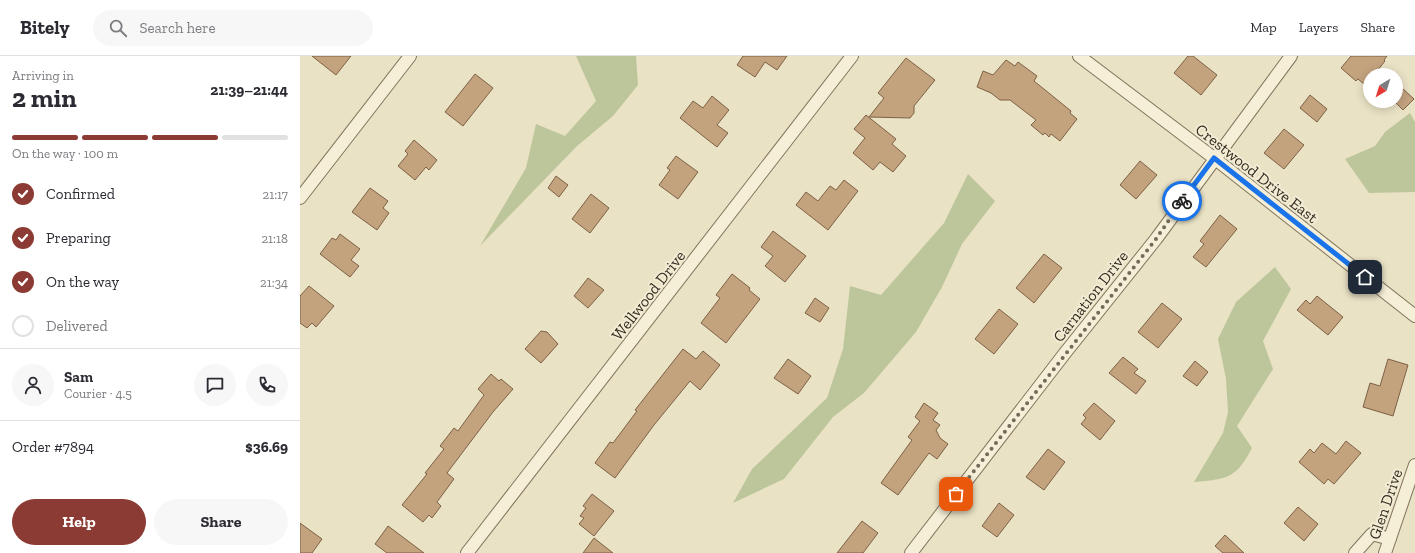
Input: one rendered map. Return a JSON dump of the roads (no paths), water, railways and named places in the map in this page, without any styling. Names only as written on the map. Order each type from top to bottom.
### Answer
[{"type":"street","points":[[300,198],[410,56]]},
{"type":"street","name":"Wellwood Drive","points":[[467,553],[852,56]]},
{"type":"street","name":"Crestwood Drive East","points":[[1079,56],[1214,158],[1415,316]]},
{"type":"street","name":"Carnation Drive","points":[[911,553],[1064,353],[1156,239],[1214,158],[1291,56]]},
{"type":"street","name":"Glen Drive","points":[[1386,553],[1415,465]]},
{"type":"street","points":[[1355,553],[1372,534],[1390,538]]}]
